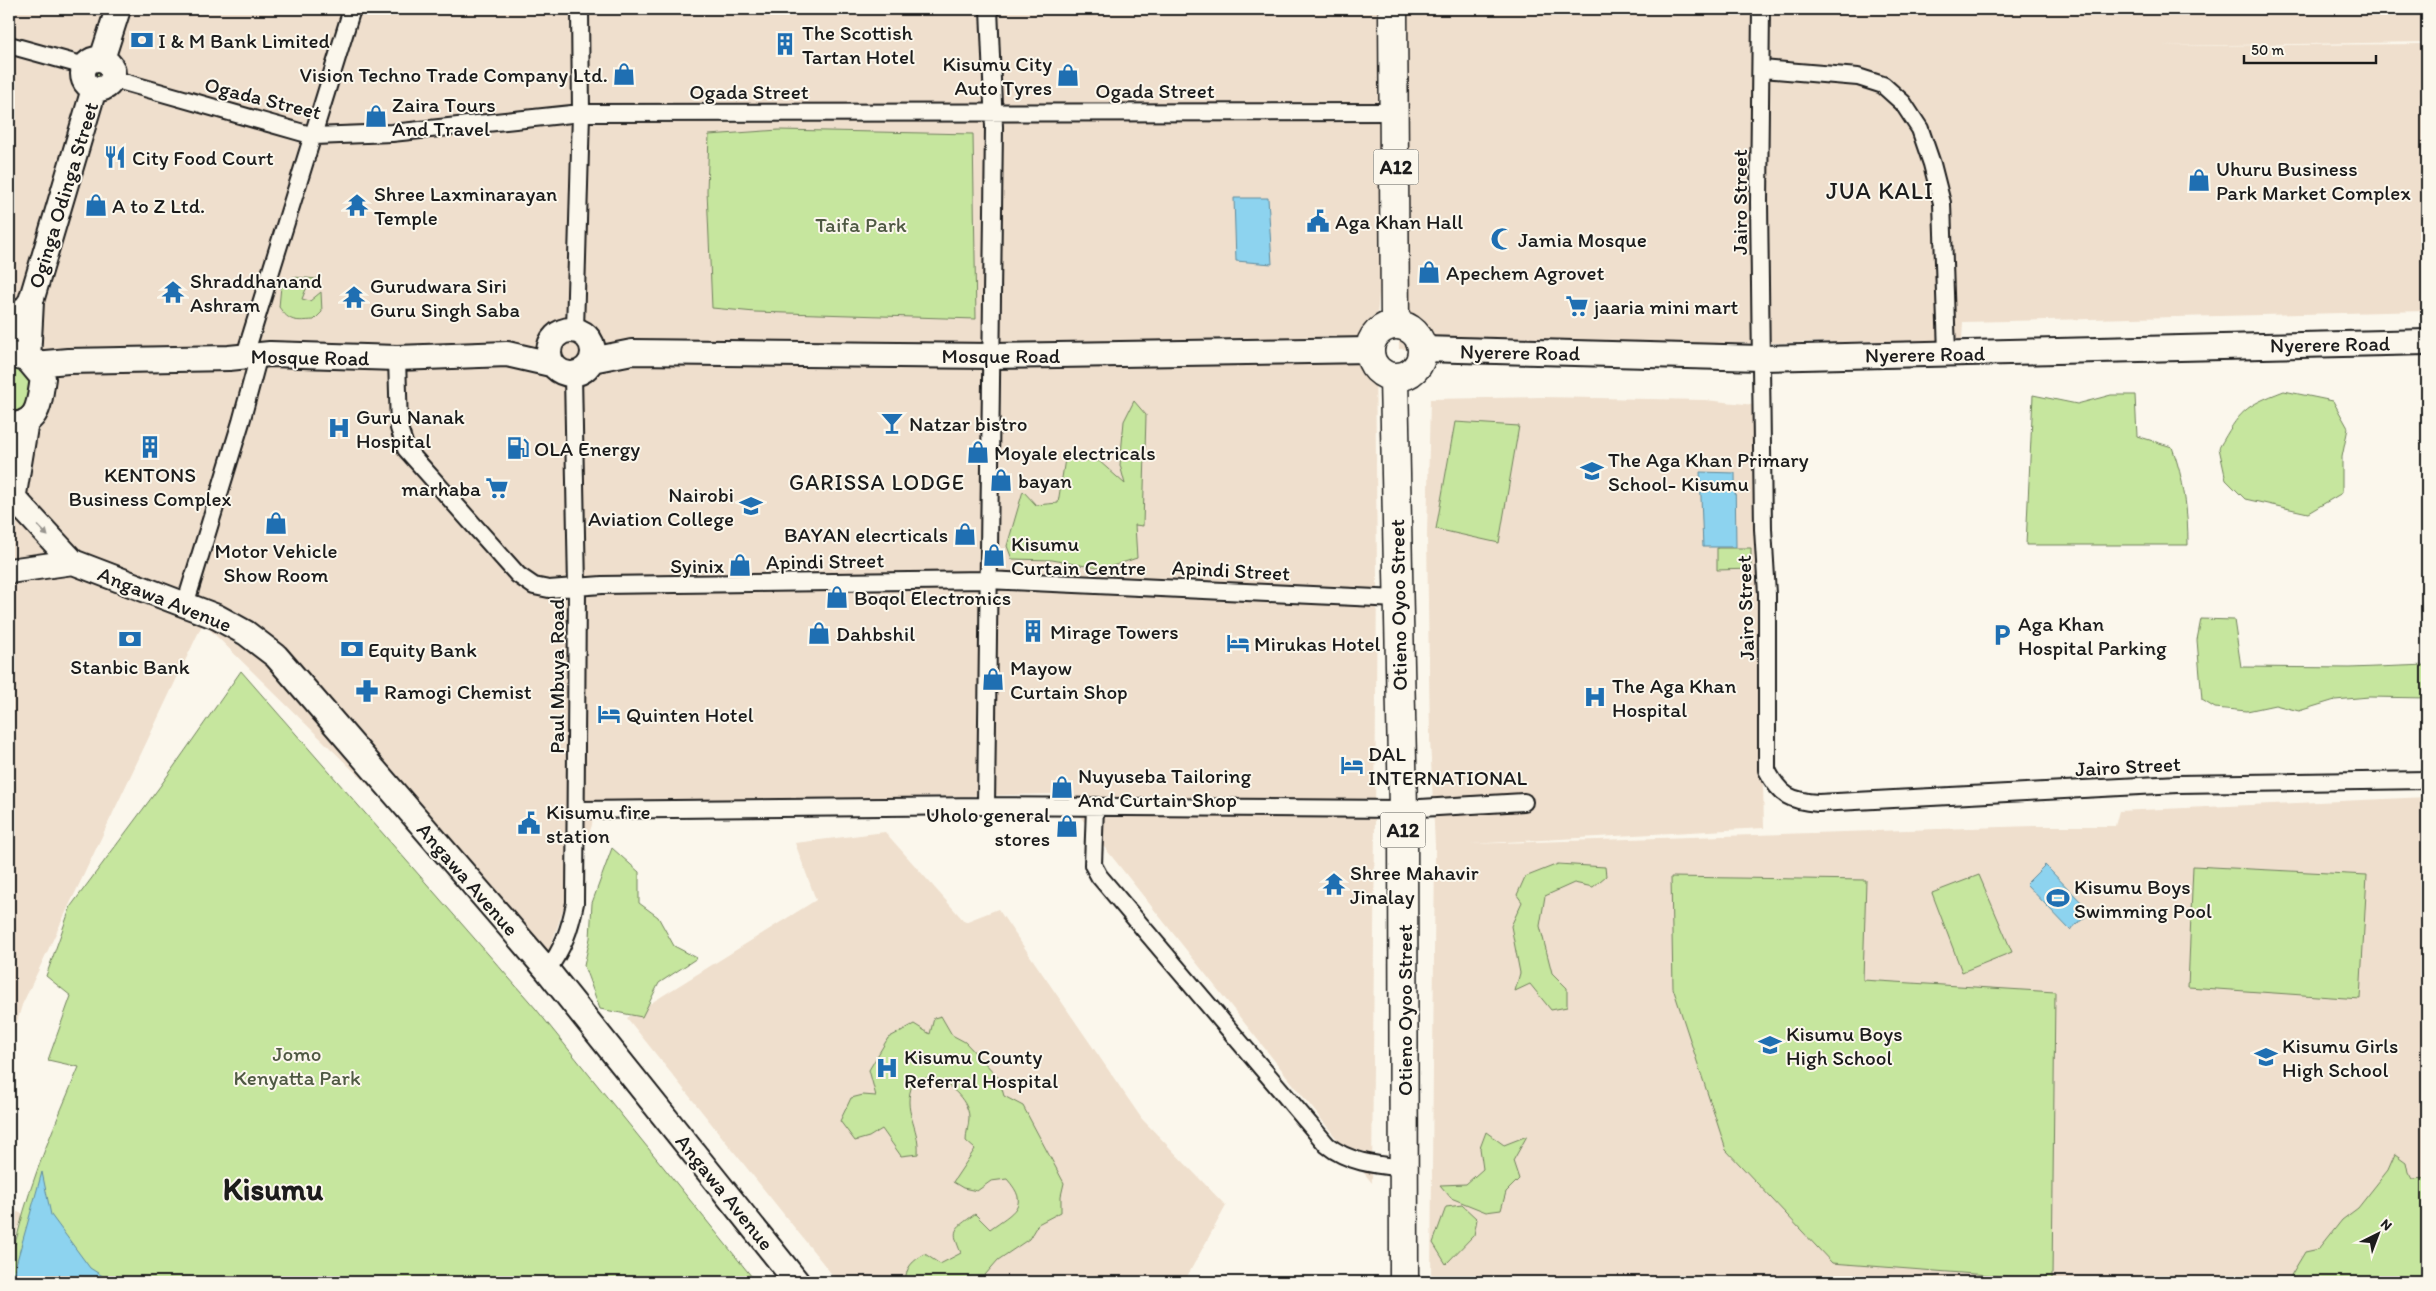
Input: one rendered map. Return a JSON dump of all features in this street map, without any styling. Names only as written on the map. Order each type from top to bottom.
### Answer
[{"type":"highway","name":"A12","points":[[1393,9],[1396,112],[1396,324]]},
{"type":"highway","points":[[1396,324],[1414,332],[1420,340],[1423,349],[1422,358],[1412,373],[1394,378],[1376,369],[1371,360],[1369,350],[1377,332],[1386,326],[1396,324]]},
{"type":"highway","name":"Otieno Oyoo Street","points":[[1394,378],[1403,809],[1404,1282]]},
{"type":"main road","name":"Oginga Odinga Street","points":[[31,301],[118,9]]},
{"type":"main road","points":[[9,332],[31,301]]},
{"type":"main road","points":[[10,501],[17,423],[38,411],[29,364],[31,301]]},
{"type":"main road","name":"Mosque Road","points":[[29,364],[70,375],[113,360],[229,358],[252,355],[397,358],[551,352],[562,332],[586,344],[632,352],[992,356],[1369,350]]},
{"type":"main road","name":"Nyerere Road","points":[[1423,349],[1761,358],[2427,342]]},
{"type":"main road","points":[[551,352],[560,373],[573,375],[581,372],[586,344]]},
{"type":"main road","name":"Angawa Avenue","points":[[10,501],[73,562],[217,616],[246,633],[276,656],[547,970],[797,1282]]},
{"type":"main road","name":"Angawa Avenue","points":[[9,571],[73,562]]},
{"type":"street","points":[[185,605],[241,422],[252,355],[352,9]]},
{"type":"street","points":[[580,9],[586,344]]},
{"type":"street","points":[[986,806],[987,580],[992,356],[990,9]]},
{"type":"street","name":"Jairo Street","points":[[1761,9],[1762,69],[1759,202],[1763,529],[1768,594],[1767,770],[1774,784],[1782,793],[1798,801],[1818,803],[2178,784],[2427,780]]},
{"type":"street","name":"Ogada Street","points":[[9,45],[314,136],[392,133],[582,113],[992,110],[1396,112]]},
{"type":"street","points":[[1762,69],[1858,77],[1883,85],[1903,103],[1920,130],[1932,164],[1942,202],[1947,353]]},
{"type":"street","name":"Apindi Street","points":[[397,358],[399,428],[406,449],[518,575],[534,586],[549,589],[578,588],[602,584],[987,580],[1398,599]]},
{"type":"street","name":"Paul Mbuya Road","points":[[547,970],[559,954],[570,929],[576,903],[578,588],[573,375]]},
{"type":"street","points":[[577,810],[986,806],[1403,809],[1524,802]]},
{"type":"street","points":[[1095,806],[1093,865],[1099,876],[1327,1145],[1338,1154],[1355,1160],[1405,1168]]},
{"type":"shaded area","points":[[9,9],[1393,9],[1394,110],[1375,342],[1377,580],[1372,1183],[1062,794],[721,801],[594,801],[592,825],[546,960],[203,623],[22,1005],[9,1048]]},
{"type":"shaded area","points":[[1396,9],[2427,9],[2427,42],[2162,46],[2427,44],[2427,311],[1963,322],[1962,340],[1399,349]]},
{"type":"shaded area","points":[[1540,397],[1705,400],[1755,405],[1764,828],[1469,844],[2034,826],[2115,826],[2119,811],[2427,797],[2427,1282],[1431,1282],[1435,846],[1430,739],[1427,536],[1430,399]]},
{"type":"shaded area","name":"Kisumu County Referral Hospital","points":[[885,832],[965,922],[998,909],[1142,1119],[1226,1206],[1184,1282],[838,1282],[627,1018],[816,900],[795,843]]},
{"type":"shaded area","points":[[9,1209],[23,1214],[9,1255]]},
{"type":"green space","points":[[90,64],[108,68],[111,74],[105,82],[100,84],[90,83],[85,70]]},
{"type":"green space","name":"Taifa Park","points":[[779,130],[973,134],[976,319],[755,312],[712,308],[707,191],[709,135]]},
{"type":"green space","points":[[293,277],[318,279],[306,289],[302,299],[310,301],[321,292],[322,312],[314,320],[294,320],[287,316],[279,307],[281,286]]},
{"type":"green space","points":[[9,360],[37,373],[33,408],[9,420]]},
{"type":"green space","points":[[2284,391],[2333,401],[2348,428],[2342,457],[2342,493],[2308,513],[2245,499],[2226,480],[2219,448],[2232,426],[2244,411],[2260,401]]},
{"type":"green space","points":[[2033,395],[2077,404],[2111,395],[2135,395],[2137,436],[2172,447],[2180,471],[2184,495],[2188,545],[2026,545]]},
{"type":"green space","points":[[1134,401],[1146,415],[1143,526],[1135,525],[1137,558],[1103,569],[1052,560],[1012,559],[1007,546],[1023,491],[1036,505],[1058,503],[1065,459],[1099,461],[1125,484],[1120,465],[1124,421]]},
{"type":"green space","points":[[1455,422],[1519,426],[1499,543],[1436,529]]},
{"type":"green space","points":[[1717,548],[1751,548],[1751,569],[1717,570]]},
{"type":"green space","points":[[2201,619],[2234,620],[2241,667],[2350,668],[2427,665],[2427,698],[2369,697],[2335,700],[2299,711],[2275,705],[2247,711],[2215,708],[2202,700],[2197,640]]},
{"type":"green space","name":"Jomo Kenyatta Park","points":[[241,671],[536,1009],[756,1282],[9,1282],[13,1251],[30,1191],[79,1067],[48,1060],[71,996],[46,976],[71,906],[161,785]]},
{"type":"green space","points":[[612,848],[639,872],[639,903],[658,917],[674,946],[697,958],[659,983],[642,1017],[600,1009],[584,966],[590,938],[592,903]]},
{"type":"green space","points":[[1558,864],[1605,867],[1606,876],[1593,887],[1574,883],[1545,896],[1540,926],[1552,973],[1567,988],[1567,1007],[1551,1010],[1530,984],[1515,991],[1520,973],[1511,926],[1522,902],[1517,895],[1525,877]]},
{"type":"green space","points":[[2193,866],[2367,875],[2360,999],[2188,987]]},
{"type":"green space","points":[[1979,875],[2012,952],[1962,972],[1932,893]]},
{"type":"green space","points":[[1671,877],[1866,880],[1863,980],[2055,992],[2052,1280],[1832,1263],[1726,1150],[1673,988]]},
{"type":"green space","points":[[941,1016],[952,1035],[965,1042],[999,1078],[1004,1096],[1023,1106],[1064,1183],[1061,1196],[1061,1212],[1038,1224],[1029,1239],[998,1260],[979,1282],[905,1282],[910,1265],[925,1254],[940,1264],[961,1253],[955,1234],[962,1223],[975,1214],[990,1229],[1012,1213],[1018,1202],[1018,1196],[1007,1179],[991,1181],[977,1191],[963,1188],[953,1182],[975,1149],[966,1141],[969,1117],[968,1110],[961,1097],[948,1086],[935,1079],[926,1078],[913,1083],[909,1102],[918,1144],[918,1154],[901,1156],[882,1129],[869,1137],[855,1141],[840,1121],[851,1098],[863,1095],[876,1096],[869,1070],[888,1038],[914,1024],[930,1034],[934,1018]]},
{"type":"green space","points":[[1486,1132],[1504,1145],[1527,1136],[1513,1161],[1519,1179],[1506,1192],[1501,1210],[1486,1212],[1451,1198],[1440,1185],[1466,1184],[1483,1169],[1480,1148]]},
{"type":"green space","points":[[2395,1154],[2406,1162],[2412,1179],[2427,1178],[2427,1282],[2287,1282],[2305,1252],[2319,1249],[2342,1220],[2358,1208],[2388,1170]]},
{"type":"green space","points":[[1462,1205],[1477,1219],[1474,1235],[1446,1264],[1433,1243],[1446,1207]]},
{"type":"water","points":[[1234,198],[1268,198],[1272,264],[1236,261]]},
{"type":"water","points":[[1700,472],[1735,473],[1736,547],[1703,547]]},
{"type":"water","name":"Kisumu Boys Swimming Pool","points":[[2045,865],[2091,912],[2070,930],[2026,884]]},
{"type":"water","points":[[42,1172],[51,1215],[90,1268],[112,1282],[11,1282]]},
{"type":"place","name":"I & M Bank Limited","points":[[142,40]]},
{"type":"place","name":"The Scottish Tartan Hotel","points":[[785,44]]},
{"type":"place","name":"Vision Techno Trade Company Ltd.","points":[[624,74]]},
{"type":"place","name":"Kisumu City Auto Tyres","points":[[1068,75]]},
{"type":"place","name":"Zaira Tours And Travel","points":[[376,116]]},
{"type":"place","name":"City Food Court","points":[[115,157]]},
{"type":"place","name":"Uhuru Business Park Market Complex","points":[[2199,180]]},
{"type":"place","name":"A to Z Ltd.","points":[[96,205]]},
{"type":"place","name":"Shree Laxminarayan Temple","points":[[357,205]]},
{"type":"place","name":"Aga Khan Hall","points":[[1318,221]]},
{"type":"place","name":"Jamia Mosque","points":[[1502,239]]},
{"type":"place","name":"Apechem Agrovet","points":[[1429,272]]},
{"type":"place","name":"Shraddhanand Ashram","points":[[173,292]]},
{"type":"place","name":"Gurudwara Siri Guru Singh Saba","points":[[354,297]]},
{"type":"place","name":"jaaria mini mart","points":[[1577,306]]},
{"type":"place","name":"Natzar bistro","points":[[892,423]]},
{"type":"place","name":"Guru Nanak Hospital","points":[[339,428]]},
{"type":"place","name":"KENTONS Business Complex","points":[[150,447]]},
{"type":"place","name":"OLA Energy","points":[[518,448]]},
{"type":"place","name":"Moyale electricals","points":[[978,452]]},
{"type":"place","name":"The Aga Khan Primary School- Kisumu","points":[[1592,471]]},
{"type":"place","name":"bayan","points":[[1001,480]]},
{"type":"place","name":"marhaba","points":[[497,488]]},
{"type":"place","name":"Nairobi Aviation College","points":[[751,506]]},
{"type":"place","name":"Motor Vehicle Show Room","points":[[276,523]]},
{"type":"place","name":"BAYAN elecrticals","points":[[965,534]]},
{"type":"place","name":"Kisumu Curtain Centre","points":[[994,555]]},
{"type":"place","name":"Syinix","points":[[740,565]]},
{"type":"place","name":"Boqol Electronics","points":[[837,597]]},
{"type":"place","name":"Mirage Towers","points":[[1033,631]]},
{"type":"place","name":"Dahbshil","points":[[819,633]]},
{"type":"place","name":"Aga Khan Hospital Parking","points":[[2002,635]]},
{"type":"place","name":"Stanbic Bank","points":[[130,639]]},
{"type":"place","name":"Mirukas Hotel","points":[[1238,643]]},
{"type":"place","name":"Equity Bank","points":[[352,649]]},
{"type":"place","name":"Mayow Curtain Shop","points":[[993,679]]},
{"type":"place","name":"Ramogi Chemist","points":[[367,691]]},
{"type":"place","name":"The Aga Khan Hospital","points":[[1595,697]]},
{"type":"place","name":"Quinten Hotel","points":[[609,714]]},
{"type":"place","name":"DAL INTERNATIONAL","points":[[1352,765]]},
{"type":"place","name":"Nuyuseba Tailoring And Curtain Shop","points":[[1062,787]]},
{"type":"place","name":"Kisumu fire station","points":[[529,823]]},
{"type":"place","name":"Uholo general stores","points":[[1067,826]]},
{"type":"place","name":"Shree Mahavir Jinalay","points":[[1334,884]]},
{"type":"place","name":"Kisumu Boys Swimming Pool","points":[[2058,898]]},
{"type":"place","name":"Kisumu Boys High School","points":[[1770,1045]]},
{"type":"place","name":"Kisumu Girls High School","points":[[2266,1057]]},
{"type":"place","name":"Kisumu County Referral Hospital","points":[[887,1068]]},
{"type":"district","name":"JUA KALI","points":[[1880,190]]},
{"type":"district","name":"GARISSA LODGE","points":[[877,482]]},
{"type":"district","name":"Kisumu","points":[[273,1189]]}]
